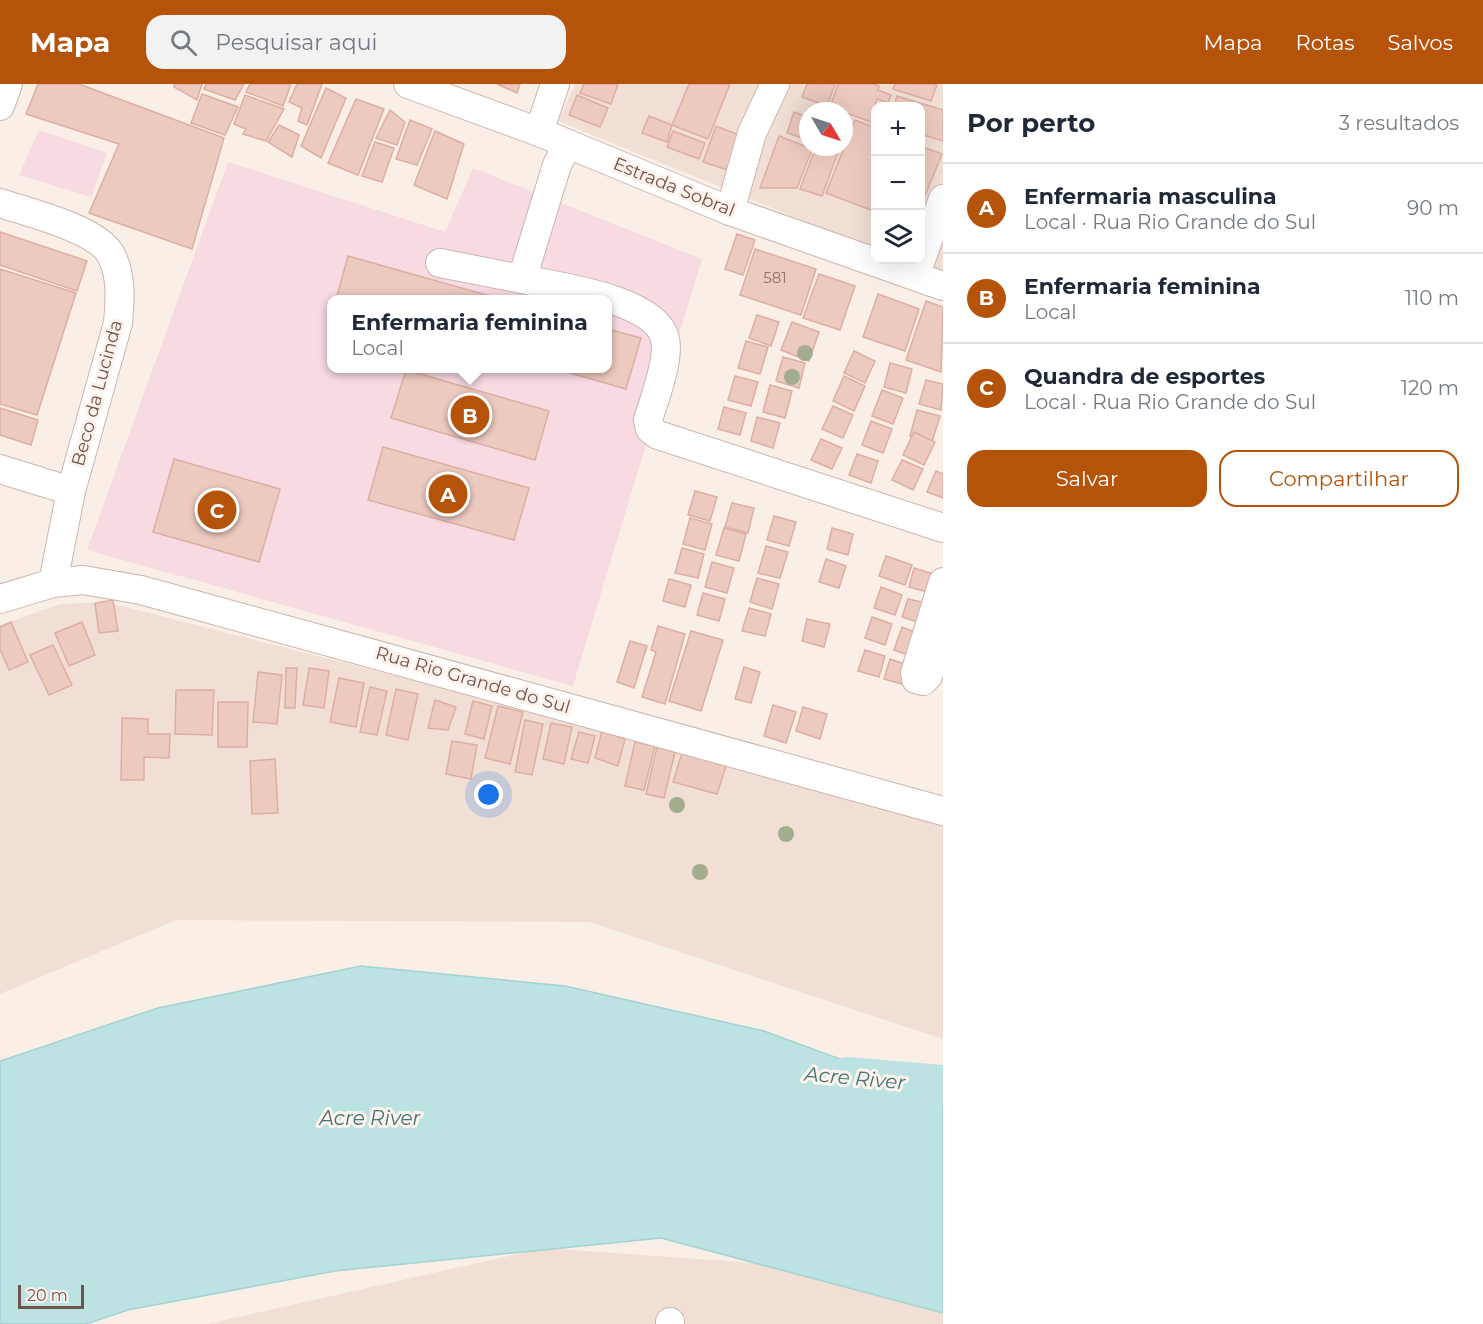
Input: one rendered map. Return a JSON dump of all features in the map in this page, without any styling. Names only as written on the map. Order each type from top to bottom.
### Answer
[{"type":"street","points":[[0,106],[8,84]]},
{"type":"street","name":"Estrada Sobral","points":[[408,84],[539,132],[730,211],[943,286]]},
{"type":"street","points":[[539,132],[555,84]]},
{"type":"street","points":[[730,211],[752,132],[775,84]]},
{"type":"street","points":[[522,279],[557,165],[568,144]]},
{"type":"street","points":[[915,276],[943,199]]},
{"type":"street","name":"Beco da Lucinda","points":[[0,203],[92,236],[105,247],[114,264],[120,295],[118,323],[71,491],[52,583]]},
{"type":"street","points":[[440,263],[522,279],[585,295]]},
{"type":"street","points":[[612,302],[633,307],[661,330],[666,346],[647,424],[658,435],[943,528]]},
{"type":"street","points":[[0,469],[71,491]]},
{"type":"street","name":"Rua Rio Grande do Sul","points":[[0,600],[52,583],[83,580],[141,590],[943,811]]},
{"type":"street","points":[[943,582],[915,673],[916,679],[922,681],[928,676],[943,630]]},
{"type":"shaded area","points":[[575,84],[943,84],[943,278],[925,264],[925,102],[871,102],[871,248],[558,121]]},
{"type":"shaded area","points":[[39,130],[107,153],[91,197],[19,175]]},
{"type":"shaded area","points":[[228,162],[445,232],[473,168],[702,259],[573,686],[87,550]]},
{"type":"shaded area","points":[[106,602],[943,816],[943,1039],[589,922],[176,920],[0,994],[0,625],[61,604]]},
{"type":"shaded area","points":[[544,1248],[905,1274],[943,1309],[943,1324],[207,1324]]},
{"type":"water","name":"Acre River","points":[[361,966],[565,986],[764,1031],[943,1097],[943,1313],[661,1238],[335,1271],[128,1310],[86,1324],[0,1324],[0,1061],[158,1008]]},
{"type":"building","points":[[38,84],[79,84],[224,138],[192,249],[89,213],[119,144],[26,114]]},
{"type":"building","points":[[175,84],[202,84],[197,100],[174,87]]},
{"type":"building","points":[[206,84],[244,84],[235,100],[204,89]]},
{"type":"building","points":[[250,84],[291,84],[283,106],[246,92]]},
{"type":"building","points":[[297,84],[322,84],[307,125],[298,121],[302,108],[289,102]]},
{"type":"building","points":[[497,84],[520,84],[517,93]]},
{"type":"building","points":[[584,84],[618,84],[611,104],[580,93]]},
{"type":"building","points":[[689,84],[730,84],[708,139],[672,125]]},
{"type":"building","points":[[807,84],[835,84],[828,102],[816,102],[802,97]]},
{"type":"building","points":[[838,84],[874,84],[879,86],[878,90],[891,95],[888,102],[877,99],[876,102],[871,102],[871,122],[853,116],[853,102],[832,102]]},
{"type":"building","points":[[895,84],[937,85],[931,101],[893,89]]},
{"type":"building","points":[[326,88],[346,98],[321,158],[301,146]]},
{"type":"building","points":[[202,94],[238,107],[225,135],[191,123]]},
{"type":"building","points":[[245,95],[284,109],[266,141],[243,134],[246,129],[234,124]]},
{"type":"building","points":[[577,95],[608,108],[600,127],[569,115]]},
{"type":"building","points":[[897,96],[917,102],[895,102]]},
{"type":"building","points":[[356,99],[384,109],[358,175],[328,163]]},
{"type":"building","points":[[925,105],[943,110],[943,141],[925,136]]},
{"type":"building","points":[[390,110],[405,122],[397,145],[376,138]]},
{"type":"building","points":[[794,112],[799,114],[799,137],[787,133]]},
{"type":"building","points":[[649,116],[672,125],[667,142],[642,133]]},
{"type":"building","points":[[410,120],[432,129],[417,165],[396,159]]},
{"type":"building","points":[[855,120],[871,126],[871,210],[826,193],[841,156],[853,156]]},
{"type":"building","points":[[279,125],[299,135],[292,157],[268,142]]},
{"type":"building","points":[[716,126],[747,138],[734,172],[703,162]]},
{"type":"building","points":[[435,131],[464,144],[447,199],[414,185]]},
{"type":"building","points":[[673,131],[705,143],[699,159],[667,147]]},
{"type":"building","points":[[779,136],[799,144],[799,156],[809,156],[797,188],[760,188]]},
{"type":"building","points":[[375,142],[394,148],[382,182],[362,176]]},
{"type":"building","points":[[925,148],[942,154],[925,196]]},
{"type":"building","points":[[813,156],[837,156],[822,196],[800,189]]},
{"type":"building","points":[[0,232],[87,261],[77,291],[0,265]]},
{"type":"building","points":[[737,234],[755,240],[743,275],[725,269]]},
{"type":"building","points":[[755,249],[816,269],[801,315],[740,295]]},
{"type":"building","points":[[348,256],[486,295],[337,295]]},
{"type":"building","points":[[0,269],[76,293],[37,415],[0,404]]},
{"type":"building","points":[[819,274],[855,286],[840,330],[803,318]]},
{"type":"building","points":[[878,294],[919,309],[905,351],[863,337]]},
{"type":"building","points":[[926,301],[943,307],[941,372],[906,360]]},
{"type":"building","points":[[757,315],[779,322],[771,346],[749,338]]},
{"type":"building","points":[[792,322],[819,332],[809,361],[781,350]]},
{"type":"building","points":[[612,330],[641,338],[626,389],[570,373],[612,373]]},
{"type":"building","points":[[746,341],[768,347],[760,374],[738,368]]},
{"type":"building","points":[[854,351],[875,361],[865,383],[844,373]]},
{"type":"building","points":[[783,357],[805,363],[799,388],[776,381]]},
{"type":"building","points":[[890,363],[912,369],[906,393],[884,387]]},
{"type":"building","points":[[405,373],[416,373],[549,411],[535,460],[391,418]]},
{"type":"building","points":[[735,376],[758,382],[751,406],[728,400]]},
{"type":"building","points":[[844,376],[865,386],[854,411],[833,401]]},
{"type":"building","points":[[926,380],[943,384],[941,410],[919,404]]},
{"type":"building","points":[[770,385],[792,391],[785,418],[763,412]]},
{"type":"building","points":[[882,390],[903,398],[893,424],[872,416]]},
{"type":"building","points":[[833,406],[853,415],[843,438],[822,429]]},
{"type":"building","points":[[724,407],[746,413],[740,435],[718,429]]},
{"type":"building","points":[[0,408],[38,420],[31,445],[0,435]]},
{"type":"building","points":[[917,410],[940,416],[932,442],[910,436]]},
{"type":"building","points":[[757,417],[780,423],[773,448],[751,441]]},
{"type":"building","points":[[871,421],[892,429],[883,453],[862,445]]},
{"type":"building","points":[[914,432],[935,442],[924,465],[903,455]]},
{"type":"building","points":[[821,439],[842,448],[832,469],[811,460]]},
{"type":"building","points":[[383,447],[529,488],[514,540],[368,500]]},
{"type":"building","points":[[857,454],[878,461],[871,483],[849,475]]},
{"type":"building","points":[[174,459],[280,489],[259,562],[153,532]]},
{"type":"building","points":[[902,460],[923,469],[913,490],[892,480]]},
{"type":"building","points":[[936,471],[943,474],[943,498],[927,492]]},
{"type":"building","points":[[695,491],[717,497],[710,521],[688,515]]},
{"type":"building","points":[[732,503],[754,508],[748,533],[725,527]]},
{"type":"building","points":[[774,516],[796,522],[789,546],[767,540]]},
{"type":"building","points":[[690,518],[712,524],[705,550],[683,544]]},
{"type":"building","points":[[724,528],[746,534],[739,561],[716,555]]},
{"type":"building","points":[[832,528],[853,534],[848,555],[827,549]]},
{"type":"building","points":[[766,546],[788,552],[780,578],[758,573]]},
{"type":"building","points":[[682,548],[704,554],[698,578],[675,573]]},
{"type":"building","points":[[886,556],[912,565],[905,585],[879,576]]},
{"type":"building","points":[[826,559],[846,566],[839,588],[819,582]]},
{"type":"building","points":[[712,562],[734,568],[727,593],[705,587]]},
{"type":"building","points":[[914,568],[943,577],[938,595],[909,587]]},
{"type":"building","points":[[757,578],[779,584],[772,609],[750,602]]},
{"type":"building","points":[[669,579],[691,585],[685,607],[663,601]]},
{"type":"building","points":[[881,587],[902,595],[895,615],[874,608]]},
{"type":"building","points":[[703,593],[725,599],[719,621],[697,615]]},
{"type":"building","points":[[908,599],[931,604],[924,624],[902,617]]},
{"type":"building","points":[[113,600],[118,631],[99,633],[95,603]]},
{"type":"building","points":[[749,608],[771,614],[765,636],[742,631]]},
{"type":"building","points":[[872,617],[892,624],[885,645],[865,638]]},
{"type":"building","points":[[807,619],[830,624],[824,647],[802,641]]},
{"type":"building","points":[[11,622],[28,662],[9,670],[0,649],[0,627]]},
{"type":"building","points":[[82,622],[95,655],[69,666],[55,633]]},
{"type":"building","points":[[658,626],[685,634],[665,704],[642,697],[656,652],[651,650]]},
{"type":"building","points":[[902,627],[925,636],[916,658],[894,650]]},
{"type":"building","points":[[691,631],[723,640],[701,711],[669,701]]},
{"type":"building","points":[[630,641],[647,646],[634,688],[617,682]]},
{"type":"building","points":[[53,645],[72,685],[49,695],[30,655]]},
{"type":"building","points":[[865,650],[885,656],[879,677],[858,671]]},
{"type":"building","points":[[890,659],[911,666],[905,685],[884,679]]},
{"type":"building","points":[[744,667],[760,672],[751,703],[735,699]]},
{"type":"building","points":[[286,668],[297,668],[295,708],[285,708]]},
{"type":"building","points":[[309,668],[329,671],[324,708],[303,705]]},
{"type":"building","points":[[258,672],[282,675],[277,724],[253,722]]},
{"type":"building","points":[[339,678],[364,683],[356,727],[330,722]]},
{"type":"building","points":[[370,687],[387,691],[377,735],[360,732]]},
{"type":"building","points":[[396,689],[418,694],[408,740],[386,735]]},
{"type":"building","points":[[176,690],[214,690],[212,735],[175,734]]},
{"type":"building","points":[[435,700],[456,707],[448,730],[428,728]]},
{"type":"building","points":[[473,701],[492,706],[484,739],[465,734]]},
{"type":"building","points":[[218,702],[248,702],[247,747],[218,747]]},
{"type":"building","points":[[773,705],[796,712],[786,743],[764,736]]},
{"type":"building","points":[[498,706],[523,712],[510,764],[485,758]]},
{"type":"building","points":[[803,707],[827,714],[820,739],[796,731]]},
{"type":"building","points":[[122,718],[148,719],[148,734],[170,734],[169,758],[144,757],[144,780],[121,780]]},
{"type":"building","points":[[525,720],[543,724],[532,775],[515,772]]},
{"type":"building","points":[[551,723],[572,727],[564,764],[543,759]]},
{"type":"building","points":[[602,731],[625,739],[618,766],[595,758]]},
{"type":"building","points":[[579,732],[595,736],[588,763],[571,759]]},
{"type":"building","points":[[452,741],[477,745],[471,779],[446,774]]},
{"type":"building","points":[[635,742],[655,746],[644,790],[625,786]]},
{"type":"building","points":[[657,747],[675,752],[664,798],[646,794]]},
{"type":"building","points":[[682,753],[726,766],[717,794],[673,782]]},
{"type":"building","points":[[275,759],[278,813],[252,814],[250,761]]},
{"type":"waterway","name":"Acre River","points":[[847,1077],[943,1085]]},
{"type":"place","name":"Enfermaria feminina","points":[[470,415]]},
{"type":"place","name":"Enfermaria masculina","points":[[448,494]]},
{"type":"place","name":"Quandra de esportes","points":[[217,510]]}]
